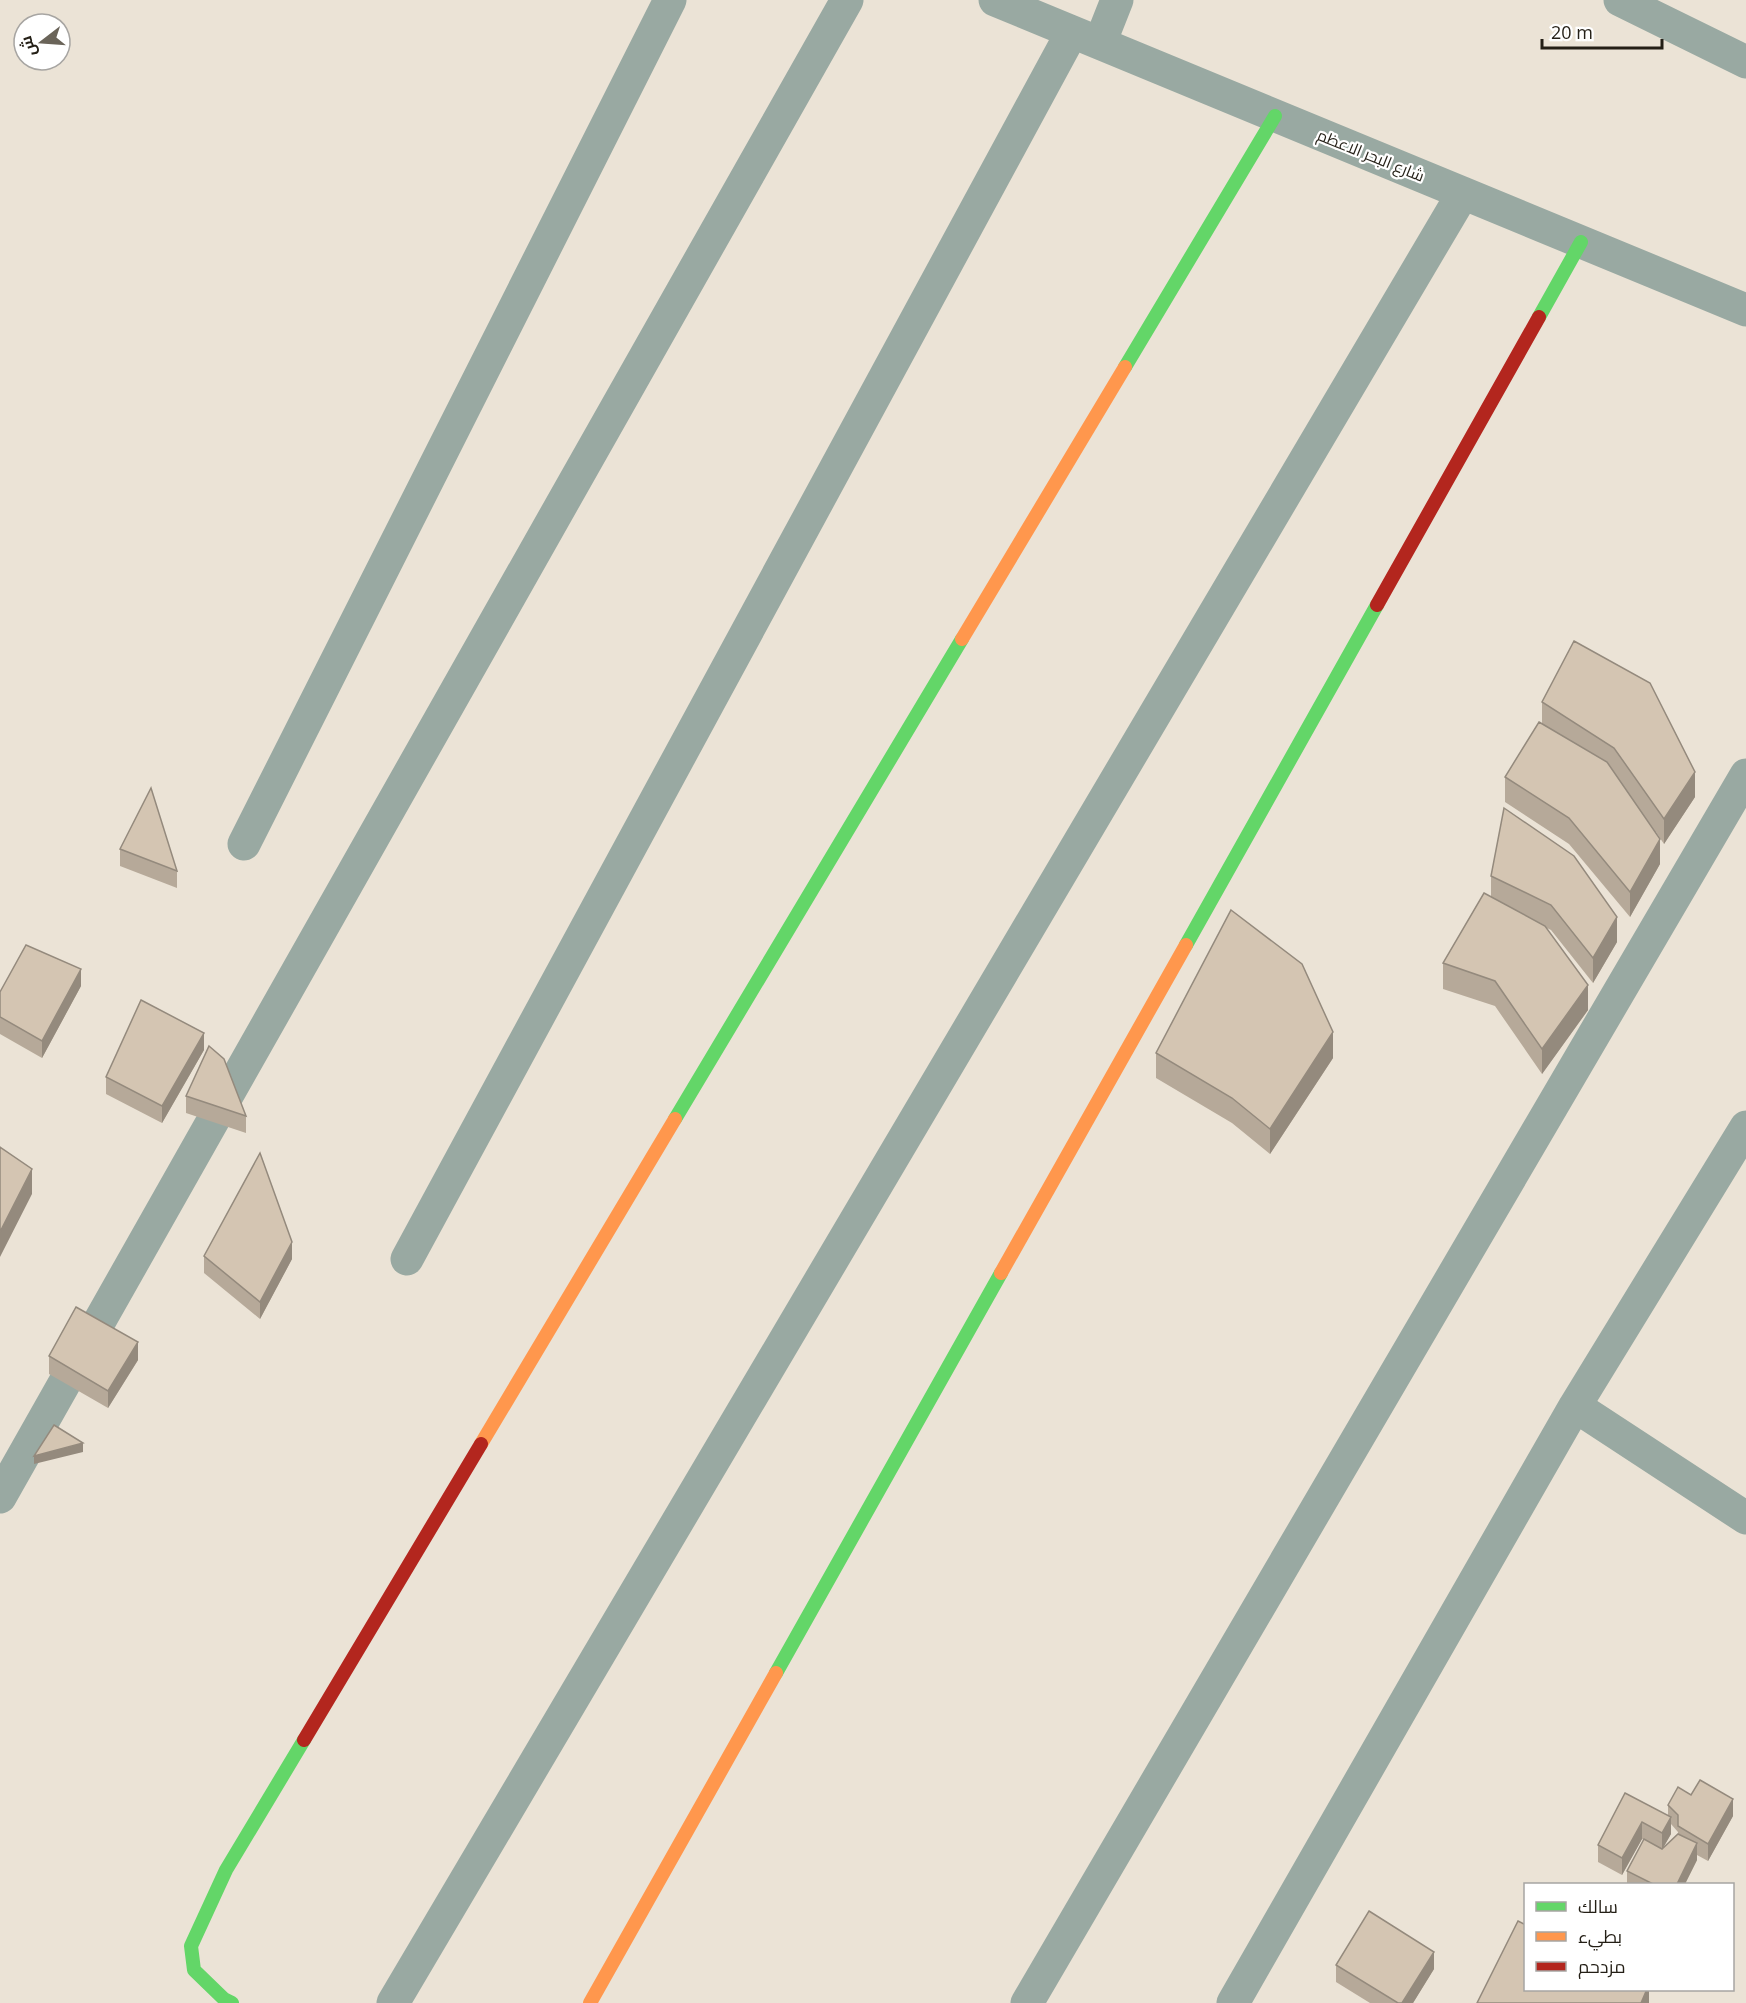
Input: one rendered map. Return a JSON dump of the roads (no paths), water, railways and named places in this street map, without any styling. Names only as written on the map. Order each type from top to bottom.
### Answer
[{"type":"street","points":[[244,844],[670,0]]},
{"type":"street","points":[[0,1497],[847,0]]},
{"type":"street","name":"شارع البحر الاعظم","points":[[995,0],[1746,310]]},
{"type":"street","points":[[407,1259],[1086,38],[1117,0]]},
{"type":"street","points":[[1620,0],[1746,62]]},
{"type":"street","points":[[232,2003],[224,1999],[194,1970],[191,1946],[226,1870],[1275,116]]},
{"type":"street","points":[[393,2003],[1463,193]]},
{"type":"street","points":[[590,2003],[1581,242]]},
{"type":"street","points":[[1027,2003],[1746,775]]},
{"type":"street","points":[[1233,2003],[1575,1406],[1746,1127]]},
{"type":"street","points":[[1575,1406],[1746,1518]]}]
